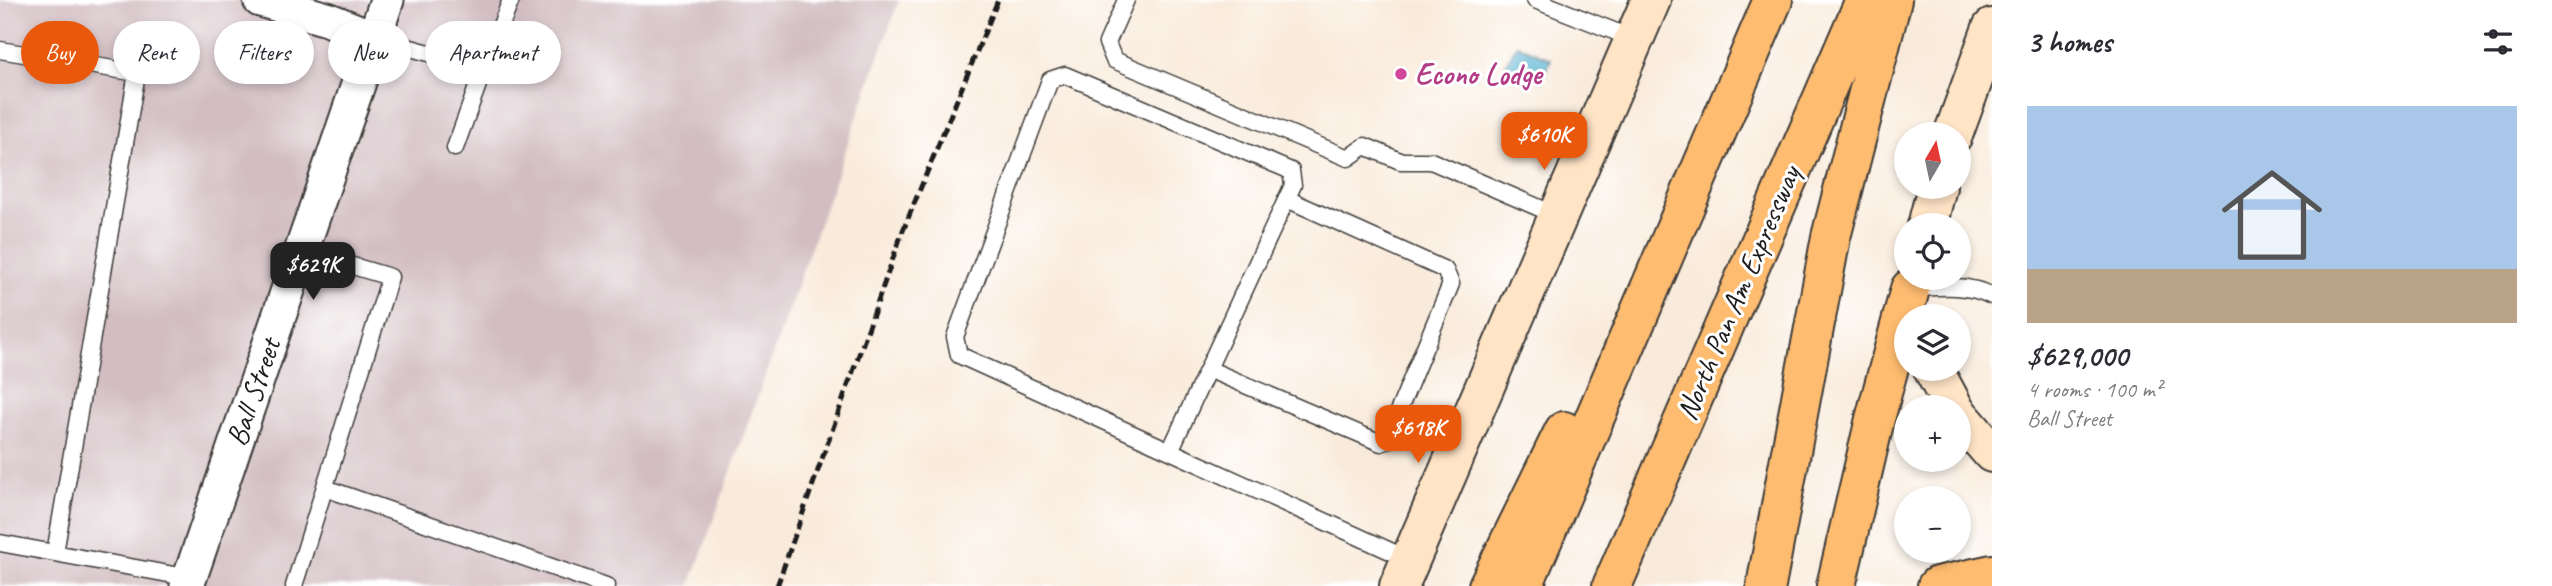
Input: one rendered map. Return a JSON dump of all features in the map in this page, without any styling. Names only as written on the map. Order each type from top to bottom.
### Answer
[{"type":"highway","points":[[1523,586],[1773,0]]},
{"type":"highway","name":"North Pan Am Expressway","points":[[1612,586],[1865,0]]},
{"type":"highway","points":[[1766,586],[1831,237],[1892,0]]},
{"type":"highway","points":[[1488,586],[1732,98]]},
{"type":"highway","points":[[1836,586],[1875,419],[1914,295]]},
{"type":"highway","points":[[1937,586],[1992,574]]},
{"type":"main road","points":[[1405,573],[1651,0]]},
{"type":"main road","points":[[1958,122],[1992,28]]},
{"type":"main road","points":[[1971,429],[1992,453]]},
{"type":"street","name":"Ball Street","points":[[380,21],[387,0]]},
{"type":"street","points":[[270,1],[328,22]]},
{"type":"street","name":"Ball Street","points":[[189,582],[358,84]]},
{"type":"lane","points":[[503,21],[511,0]]},
{"type":"lane","points":[[1126,0],[1107,43],[1114,60],[1348,158],[1365,146],[1400,161],[1431,161],[1558,216]]},
{"type":"lane","points":[[1535,0],[1634,39]]},
{"type":"lane","points":[[0,50],[137,73],[55,553]]},
{"type":"lane","points":[[1170,451],[1287,199],[1293,185],[1291,171],[1065,75],[1050,80],[955,337],[959,355],[1170,451],[1405,573]]},
{"type":"lane","points":[[454,148],[478,84]]},
{"type":"lane","points":[[1208,369],[1381,443],[1386,441],[1451,284],[1446,270],[1287,199]]},
{"type":"lane","points":[[294,586],[390,277],[302,251]]},
{"type":"lane","points":[[1914,295],[1951,286],[1977,290],[1992,296]]},
{"type":"lane","points":[[325,488],[606,586]]},
{"type":"lane","points":[[0,543],[189,582]]},
{"type":"shaded area","points":[[0,0],[899,0],[690,586],[0,586]]},
{"type":"water","points":[[1517,45],[1551,59],[1541,81],[1508,69],[1506,63]]},
{"type":"railway","points":[[777,586],[902,233],[998,0]]},
{"type":"place","name":"Econo Lodge","points":[[1401,74]]}]
